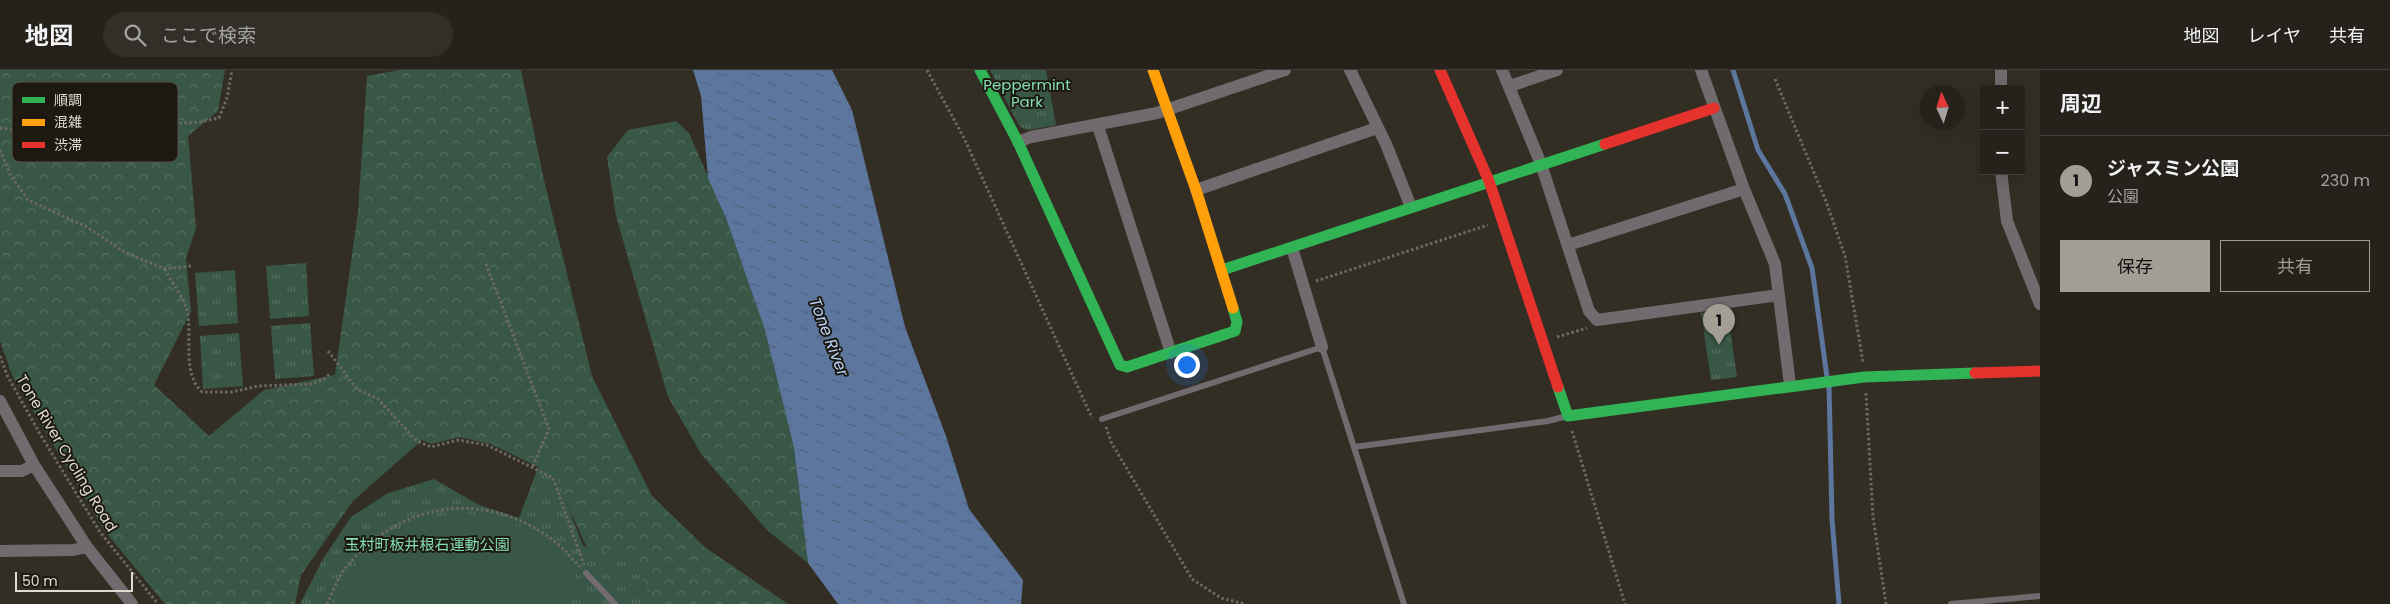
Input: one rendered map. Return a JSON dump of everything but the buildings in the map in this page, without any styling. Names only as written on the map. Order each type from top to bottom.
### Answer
[{"type":"street","points":[[980,70],[1018,142],[1117,362],[1127,367],[1234,331],[1237,322],[1196,190],[1153,70]]},
{"type":"street","points":[[1018,142],[1031,137],[1098,126],[1168,109],[1285,70]]},
{"type":"street","points":[[1350,70],[1386,144],[1411,207]]},
{"type":"street","points":[[1440,70],[1489,182],[1568,416],[1790,384],[1861,378],[2040,371]]},
{"type":"street","points":[[1502,70],[1541,164],[1590,311],[1597,320],[1779,295]]},
{"type":"street","points":[[1510,86],[1557,70]]},
{"type":"street","points":[[1701,70],[1744,189],[1772,254],[1790,384]]},
{"type":"street","points":[[2001,70],[2001,85]]},
{"type":"street","points":[[1222,270],[1714,108]]},
{"type":"street","points":[[1098,126],[1171,353]]},
{"type":"street","points":[[1196,190],[1377,128]]},
{"type":"street","points":[[2001,175],[2007,221],[2040,304]]},
{"type":"street","points":[[1568,245],[1744,189]]},
{"type":"street","points":[[1292,248],[1322,347]]},
{"type":"street","points":[[0,401],[34,465],[87,547],[132,604]]},
{"type":"street","points":[[0,471],[22,471],[34,465]]},
{"type":"street","points":[[0,551],[73,550],[87,547]]},
{"type":"lane","points":[[1102,419],[1322,347],[1404,604]]},
{"type":"lane","points":[[1354,448],[1548,421],[1568,416]]},
{"type":"lane","points":[[586,573],[614,604]]},
{"type":"lane","points":[[1951,604],[2040,596]]},
{"type":"path","points":[[178,124],[219,118],[227,98],[232,70]]},
{"type":"path","points":[[927,70],[964,138],[1092,418],[1102,419],[1111,442],[1192,579],[1221,598],[1245,604]]},
{"type":"path","points":[[1775,79],[1827,204],[1845,256],[1861,378],[1873,517],[1886,604]]},
{"type":"path","points":[[0,150],[11,176],[28,200],[85,226],[126,253],[165,269],[191,266]]},
{"type":"path","points":[[1303,286],[1494,223]]},
{"type":"path","points":[[486,264],[549,429],[532,468]]},
{"type":"path","points":[[165,269],[187,310],[190,366],[196,386],[202,392],[232,392],[258,386],[312,384],[330,374]]},
{"type":"path","points":[[1552,339],[1590,326],[1597,320]]},
{"type":"path","points":[[328,351],[356,389],[378,399],[417,441],[431,447],[458,440],[487,445],[553,478],[586,573]]},
{"type":"path","name":"Tone River Cycling Road","points":[[0,356],[7,375],[40,434],[100,532],[158,604]]},
{"type":"path","points":[[1568,416],[1625,604]]},
{"type":"path","points":[[327,604],[345,568],[375,537],[412,516],[443,509],[469,508],[499,514],[527,525],[559,545],[586,573]]},
{"type":"green space","points":[[0,70],[225,70],[218,111],[188,136],[196,228],[186,258],[191,311],[154,385],[209,436],[264,390],[335,375],[358,212],[367,76],[400,70],[521,70],[544,180],[592,376],[652,496],[706,548],[788,604],[624,604],[593,561],[554,475],[491,444],[459,437],[432,444],[422,440],[353,501],[301,575],[295,604],[165,604],[104,530],[12,375],[0,341]]},
{"type":"green space","name":"Peppermint Park","points":[[990,70],[1046,70],[1056,125],[1029,130],[1020,127]]},
{"type":"green space","points":[[676,121],[689,133],[726,218],[765,330],[794,448],[808,563],[768,531],[702,455],[668,397],[616,216],[607,157],[628,130]]},
{"type":"green space","points":[[306,263],[309,316],[270,319],[266,266]]},
{"type":"green space","points":[[235,270],[238,323],[199,326],[195,273]]},
{"type":"green space","points":[[1727,309],[1737,377],[1711,380],[1701,313]]},
{"type":"green space","points":[[310,323],[314,376],[275,379],[271,326]]},
{"type":"green space","points":[[239,333],[243,386],[203,389],[200,336]]},
{"type":"green space","name":"玉村町板井根石運動公園","points":[[539,465],[555,472],[583,546],[632,559],[656,604],[300,604],[323,559],[351,517],[388,493],[434,479],[479,505],[519,518]]},
{"type":"green space","points":[[453,514],[474,515],[510,522],[526,529],[540,539],[553,550],[577,582],[567,604],[335,604],[344,584],[355,568],[380,541],[413,524]]},
{"type":"water","name":"Tone River","points":[[693,70],[832,70],[852,110],[905,327],[946,436],[969,509],[1023,580],[1021,604],[838,604],[808,563],[794,448],[765,330],[726,218],[708,178],[701,96]]},
{"type":"waterway","points":[[1733,70],[1758,150],[1785,194],[1812,268],[1827,377]]},
{"type":"waterway","points":[[1829,385],[1832,519],[1839,604]]},
{"type":"traffic: fast","points":[[980,70],[1018,142],[1120,365],[1127,367],[1235,331],[1237,322],[1233,308]]},
{"type":"traffic: fast","points":[[1222,270],[1605,144]]},
{"type":"traffic: fast","points":[[1558,387],[1568,416],[1864,377],[1975,373]]},
{"type":"traffic: slow","points":[[1153,70],[1196,190],[1233,308]]},
{"type":"traffic: jam","points":[[1440,70],[1489,181],[1558,387]]},
{"type":"traffic: jam","points":[[1605,144],[1714,108]]},
{"type":"traffic: jam","points":[[1975,373],[2040,371]]},
{"type":"place","name":"ジャスミン公園","points":[[1719,345]]}]
